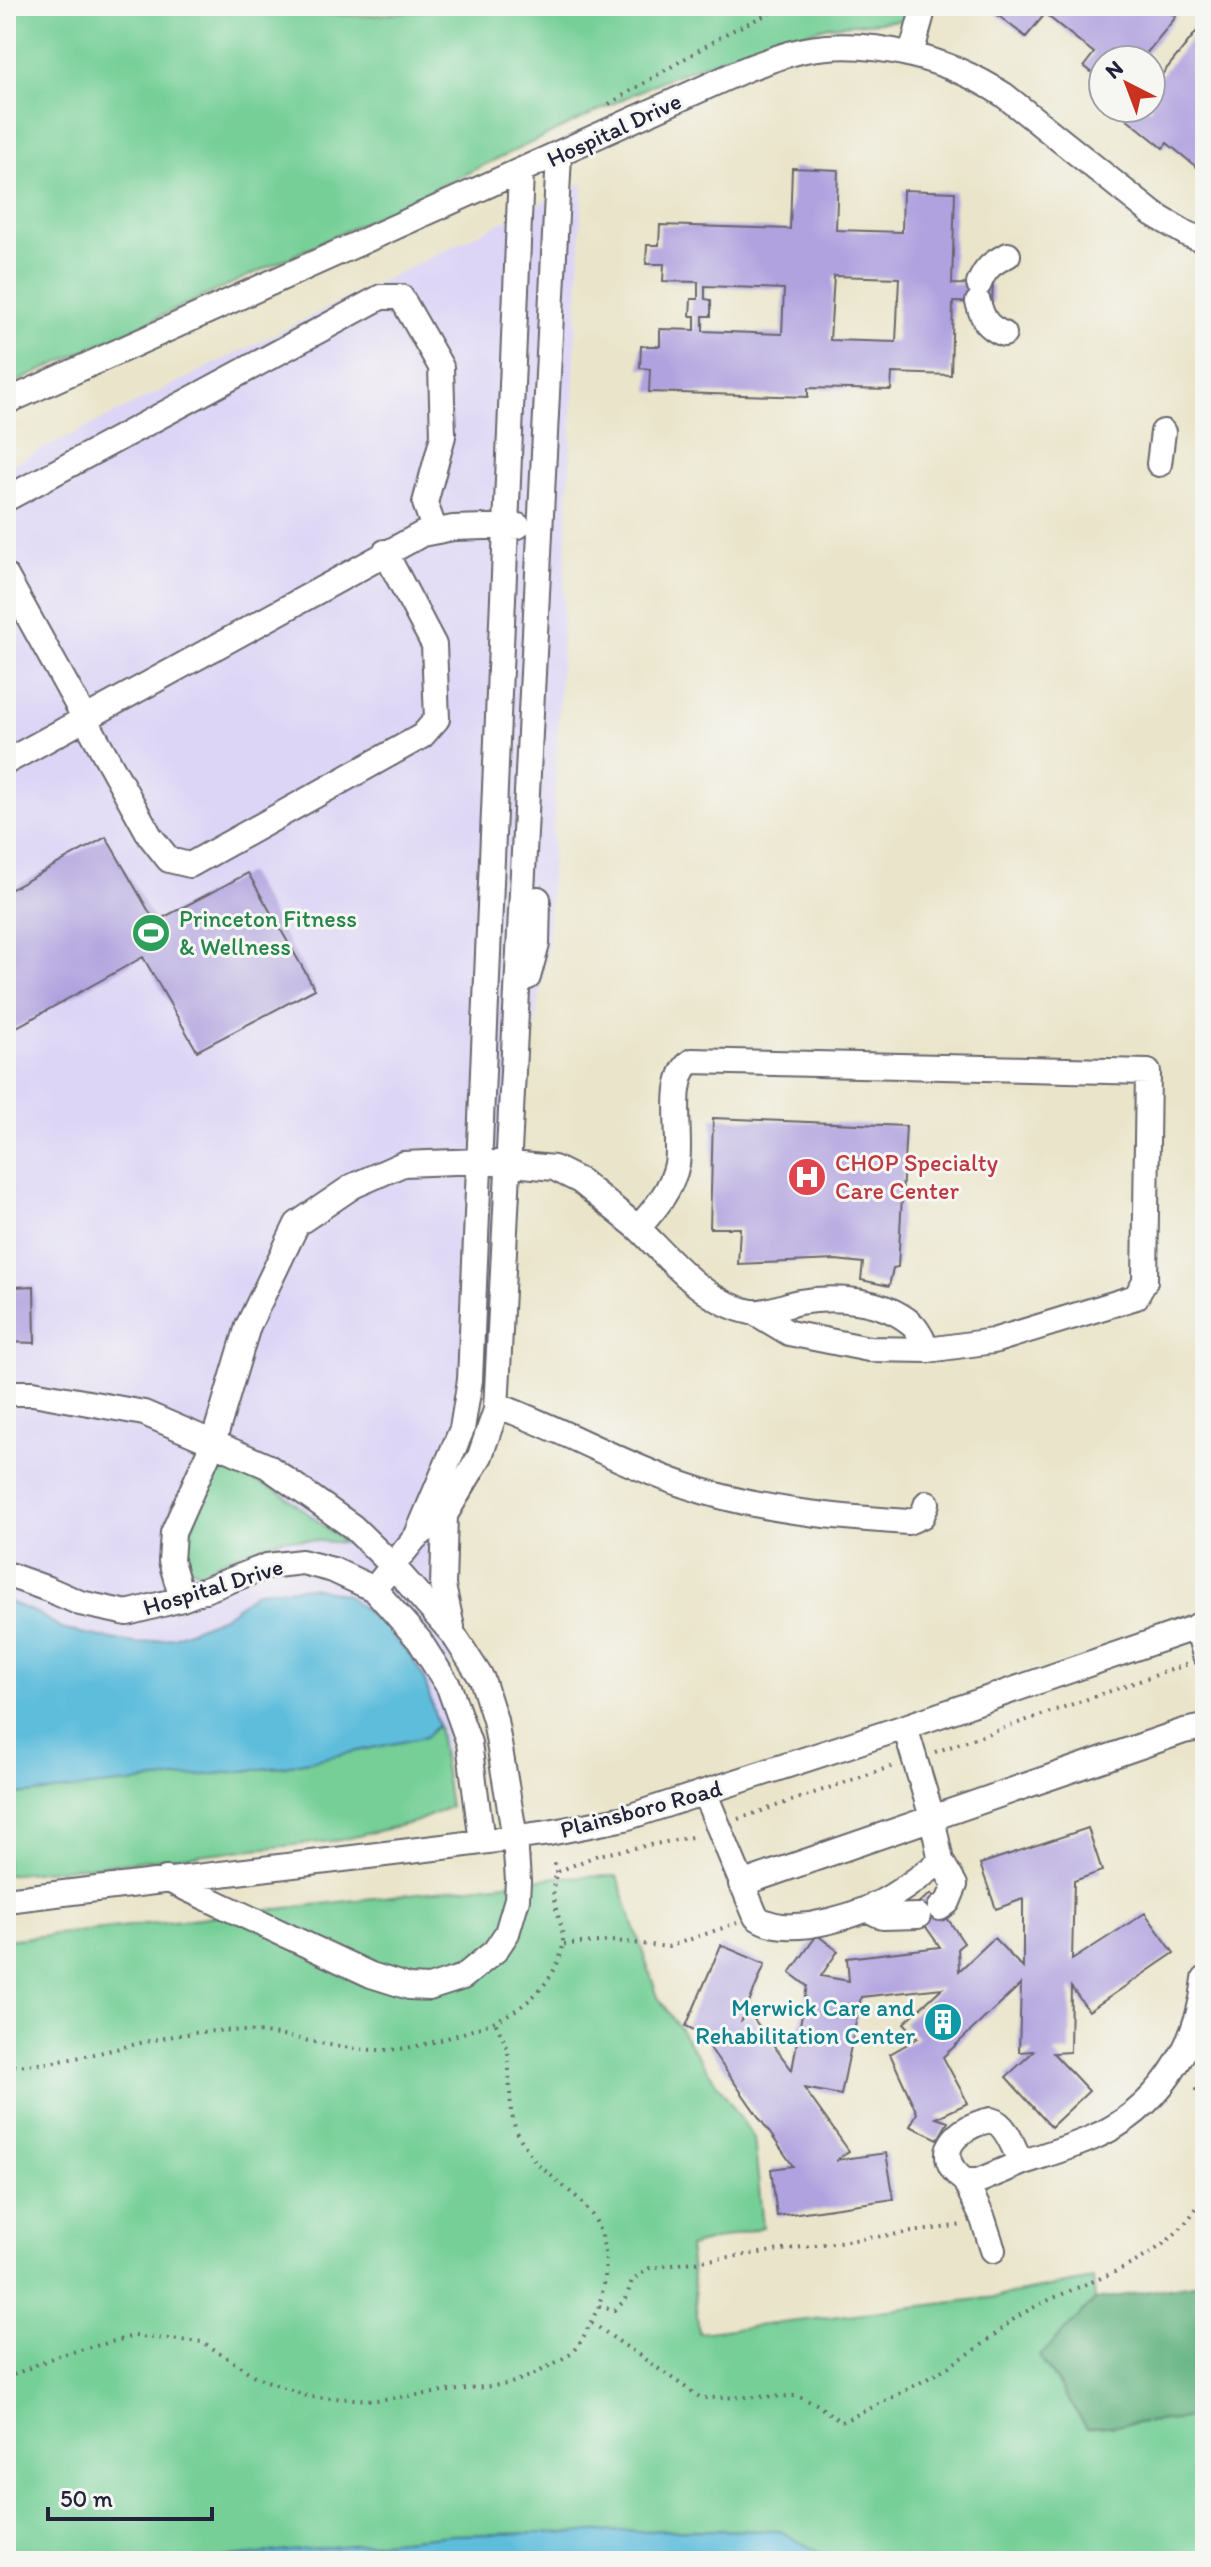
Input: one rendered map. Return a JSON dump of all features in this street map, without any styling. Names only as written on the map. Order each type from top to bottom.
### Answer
[{"type":"street","points":[[911,55],[924,6]]},
{"type":"street","name":"Hospital Drive","points":[[6,402],[746,69],[807,50],[864,48],[911,55],[938,61],[979,78],[1153,214],[1205,241]]},
{"type":"street","points":[[482,1842],[469,1743],[449,1687],[419,1640],[374,1589],[415,1538],[445,1515],[480,1456],[496,1405],[559,155]]},
{"type":"street","points":[[415,1538],[462,1429],[470,1380],[521,172]]},
{"type":"street","points":[[1004,334],[991,329],[982,319],[979,293],[984,271],[1008,255]]},
{"type":"street","points":[[6,499],[381,297],[401,297],[441,367],[443,436],[425,503],[435,531]]},
{"type":"street","points":[[1159,464],[1163,432]]},
{"type":"street","points":[[6,762],[422,534],[453,528],[541,527]]},
{"type":"street","points":[[6,576],[150,836],[169,860],[190,865],[422,736],[437,719],[434,645],[385,552]]},
{"type":"street","points":[[182,1599],[171,1561],[173,1533],[213,1443],[248,1326],[297,1224],[353,1186],[403,1164],[480,1161],[554,1168],[580,1181],[638,1228],[712,1297],[754,1312],[789,1333],[869,1349],[928,1350],[993,1341],[1136,1297],[1145,1281],[1148,1072],[692,1061],[684,1066],[679,1082],[677,1163],[668,1190],[638,1228]]},
{"type":"street","points":[[754,1312],[802,1302],[849,1300],[890,1309],[914,1325],[928,1350]]},
{"type":"street","points":[[6,1393],[33,1393],[144,1413],[267,1466],[353,1527],[393,1566],[453,1634],[482,1679],[495,1720],[515,1838],[517,1899],[507,1933],[495,1951],[463,1977],[429,1988],[409,1987],[371,1975],[166,1879]]},
{"type":"street","points":[[496,1405],[683,1485],[764,1506],[908,1522],[922,1516],[927,1503]]},
{"type":"street","points":[[445,1515],[443,1586],[453,1634]]},
{"type":"street","name":"Hospital Drive","points":[[6,1574],[80,1603],[127,1613],[182,1599],[267,1566],[302,1562],[333,1570],[374,1589]]},
{"type":"street","points":[[1198,1660],[1201,1625]]},
{"type":"street","name":"Plainsboro Road","points":[[6,1900],[515,1838],[625,1818],[905,1727],[1201,1625]]},
{"type":"street","points":[[869,1910],[883,1917],[929,1912],[948,1902],[955,1885],[941,1861],[932,1817],[905,1727]]},
{"type":"street","points":[[741,1884],[1205,1727]]},
{"type":"street","points":[[705,1794],[756,1917],[771,1924],[802,1926],[842,1919],[869,1910],[903,1891],[941,1861]]},
{"type":"street","points":[[965,2181],[978,2181],[1092,2138],[1116,2126],[1148,2100],[1173,2072],[1187,2044],[1200,2007],[1205,1979]]},
{"type":"street","points":[[993,2250],[965,2181],[950,2166],[948,2148],[951,2140],[961,2132],[981,2122],[997,2121],[1021,2163]]},
{"type":"path","points":[[557,1872],[598,1855],[704,1835],[731,1821],[1198,1660]]},
{"type":"path","points":[[6,2067],[61,2061],[172,2034],[219,2030],[275,2032],[343,2047],[379,2050],[442,2040],[495,2022],[519,2009],[540,1989],[555,1968],[564,1944],[551,1887],[557,1872],[554,1863]]},
{"type":"path","points":[[564,1944],[616,1941],[668,1947],[743,1921]]},
{"type":"path","points":[[6,2378],[57,2356],[134,2336],[203,2342],[256,2377],[310,2397],[376,2400],[508,2384],[533,2375],[571,2354],[592,2323],[599,2306],[606,2257],[602,2237],[595,2219],[580,2200],[536,2163],[516,2132],[511,2111],[508,2049],[495,2022]]},
{"type":"path","points":[[1205,2087],[1196,2090],[1205,2111]]},
{"type":"path","points":[[592,2323],[701,2398],[797,2396],[816,2404],[841,2422],[879,2405],[976,2349],[1023,2313],[1147,2257],[1175,2236],[1205,2194]]},
{"type":"path","points":[[599,2306],[615,2310],[621,2305],[632,2280],[650,2268],[973,2224]]},
{"type":"shaded area","points":[[583,182],[548,940],[457,1554],[442,1805],[6,1861],[6,467]]},
{"type":"green space","points":[[6,6],[124,6],[363,16],[474,6],[906,6],[906,20],[829,26],[725,57],[665,79],[316,245],[6,387]]},
{"type":"green space","points":[[221,1466],[282,1493],[345,1543],[284,1538],[199,1572],[182,1564],[186,1538]]},
{"type":"green space","points":[[438,1725],[450,1807],[415,1822],[341,1840],[6,1875],[6,1796],[280,1767],[425,1737]]},
{"type":"green space","points":[[617,1876],[658,1997],[754,2138],[763,2227],[689,2247],[699,2333],[996,2297],[1093,2279],[1095,2300],[1040,2357],[1087,2428],[1205,2416],[1205,2538],[1202,2556],[1193,2561],[834,2561],[780,2531],[685,2530],[452,2535],[190,2561],[6,2561],[6,1940],[558,1877]]},
{"type":"green space","points":[[1205,2282],[1205,2416],[1087,2428],[1040,2356],[1095,2300]]},
{"type":"water","points":[[311,1587],[347,1595],[410,1655],[424,1678],[438,1725],[425,1737],[280,1767],[6,1796],[6,1601],[36,1613],[65,1630],[138,1644],[174,1637],[225,1616],[257,1591]]},
{"type":"water","points":[[780,2531],[834,2561],[190,2561],[452,2535]]},
{"type":"building","points":[[1001,6],[1163,6],[1176,17],[1154,44],[1087,44],[1087,47],[1045,14],[1026,37],[995,13]]},
{"type":"building","points":[[1201,26],[1205,29],[1205,174],[1167,143],[1163,148],[1133,124],[1167,124],[1167,68]]},
{"type":"building","points":[[792,168],[838,170],[836,230],[902,232],[903,190],[955,192],[952,284],[993,285],[992,303],[953,302],[951,375],[892,373],[891,390],[808,388],[808,397],[649,392],[650,369],[640,368],[641,346],[660,346],[660,329],[695,330],[695,316],[690,316],[691,299],[698,299],[698,282],[663,281],[664,264],[646,264],[647,245],[659,245],[660,225],[790,229]],"holes":[[[834,276],[899,278],[896,342],[830,340]],[[705,286],[784,289],[782,334],[703,331],[703,316],[711,316],[711,300],[705,299]]]},
{"type":"building","points":[[106,837],[155,922],[248,873],[315,989],[197,1051],[143,957],[6,1033],[6,892]]},
{"type":"building","name":"CHOP Specialty Care Center","points":[[713,1118],[906,1126],[898,1267],[893,1268],[889,1286],[861,1280],[863,1263],[836,1260],[738,1264],[740,1228],[710,1228]]},
{"type":"building","points":[[6,1260],[13,1287],[34,1286],[35,1343],[6,1342]]},
{"type":"building","name":"Merwick Care and Rehabilitation Center","points":[[1088,1828],[1102,1871],[1074,1881],[1072,1960],[1145,1913],[1174,1953],[1089,2011],[1071,1987],[1070,2052],[1053,2053],[1089,2091],[1051,2127],[1006,2077],[1034,2051],[1019,2052],[1021,1984],[943,2057],[968,2103],[936,2118],[948,2122],[938,2139],[910,2126],[917,2113],[890,2054],[918,2038],[904,2023],[942,1988],[861,1997],[841,2095],[804,2088],[849,2151],[836,2160],[886,2153],[894,2199],[777,2216],[771,2169],[793,2166],[708,2045],[716,2041],[686,2026],[721,1945],[765,1964],[742,2020],[750,2014],[792,2070],[807,1986],[790,1973],[817,1935],[838,1951],[821,1976],[849,1981],[847,1958],[940,1947],[912,1907],[931,1894],[964,1943],[958,1948],[959,1971],[994,1938],[1023,1968],[1023,1899],[996,1909],[980,1864]]},
{"type":"place","name":"Princeton Fitness & Wellness","points":[[151,933]]},
{"type":"place","name":"CHOP Specialty Care Center","points":[[807,1177]]},
{"type":"place","name":"Merwick Care and Rehabilitation Center","points":[[943,2022]]}]
